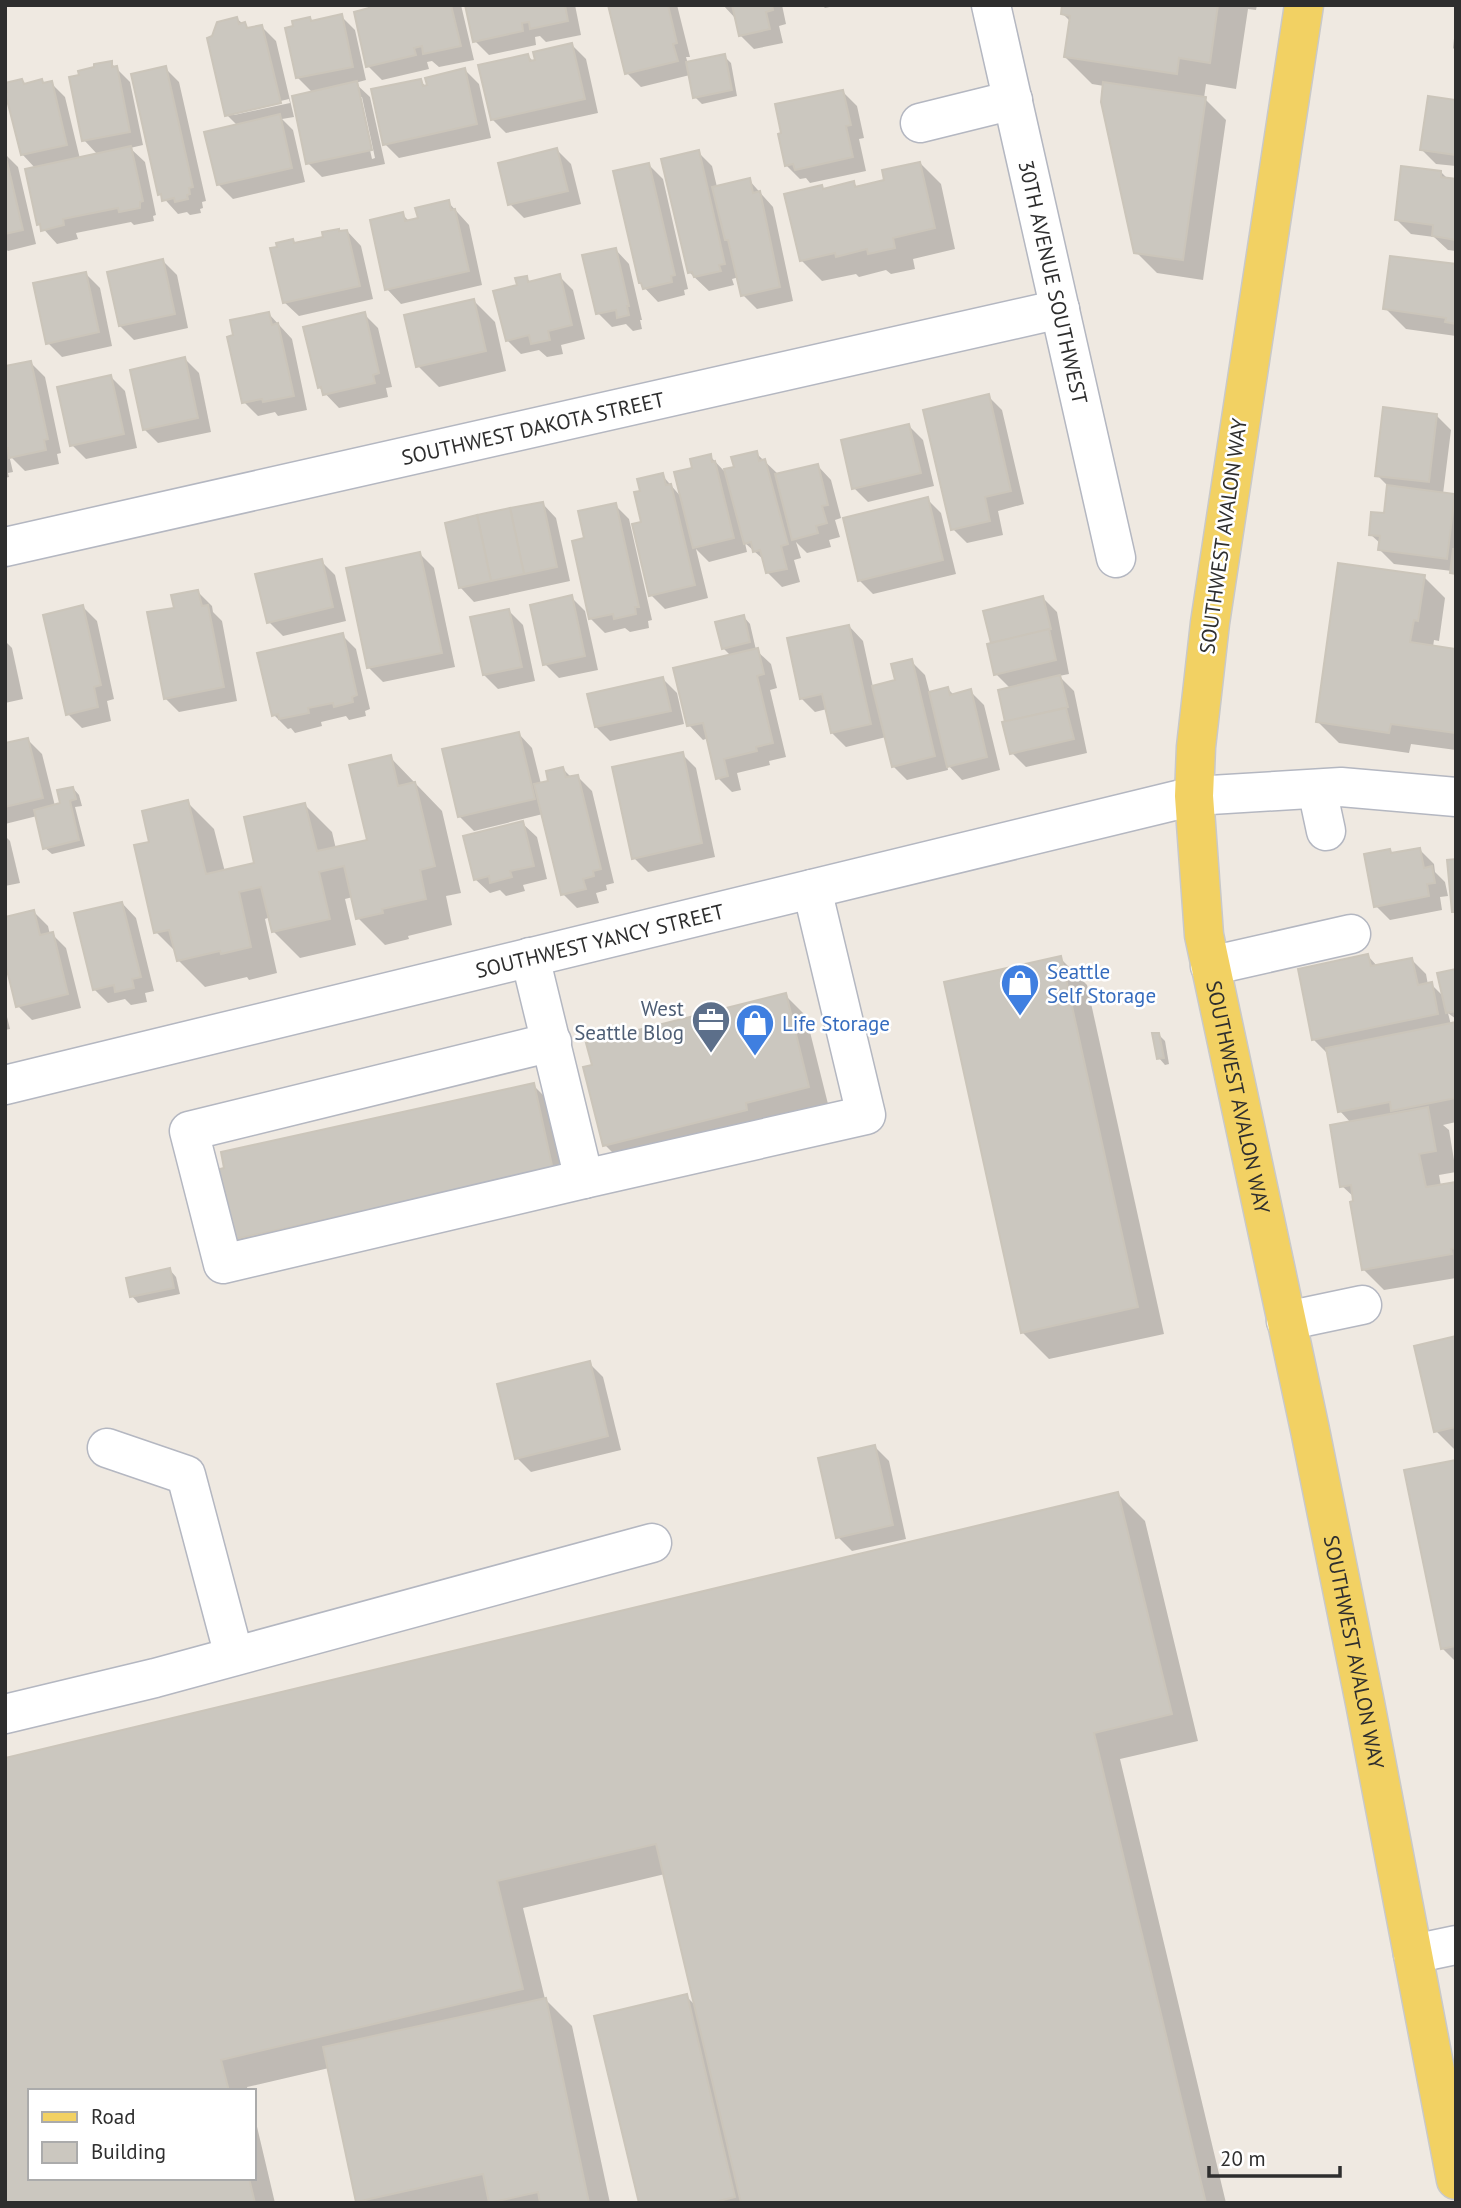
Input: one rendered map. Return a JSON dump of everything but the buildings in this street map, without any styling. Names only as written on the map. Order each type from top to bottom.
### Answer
[{"type":"main road","name":"SOUTHWEST AVALON WAY","points":[[1304,5],[1212,609],[1196,747],[1194,796],[1204,935],[1365,1703],[1454,2157]]},
{"type":"street","name":"30TH AVENUE SOUTHWEST","points":[[991,5],[1116,558]]},
{"type":"street","points":[[920,123],[1013,100]]},
{"type":"street","name":"SOUTHWEST DAKOTA STREET","points":[[5,547],[1060,309]]},
{"type":"street","name":"SOUTHWEST YANCY STREET","points":[[5,1085],[1194,796],[1341,787],[1456,797]]},
{"type":"street","points":[[1317,789],[1326,831]]},
{"type":"street","points":[[552,1042],[189,1131],[223,1264],[866,1115],[812,889]]},
{"type":"street","points":[[1210,966],[1351,934]]},
{"type":"street","points":[[530,957],[584,1180]]},
{"type":"street","points":[[1286,1321],[1362,1305]]},
{"type":"street","points":[[107,1448],[186,1475],[234,1656]]},
{"type":"street","points":[[5,1714],[155,1678],[652,1543]]},
{"type":"street","points":[[1413,1954],[1456,1945]]},
{"type":"place","name":"Seattle Self Storage","points":[[1020,1017]]},
{"type":"place","name":"West Seattle Blog","points":[[711,1054]]},
{"type":"place","name":"Life Storage","points":[[755,1057]]}]
